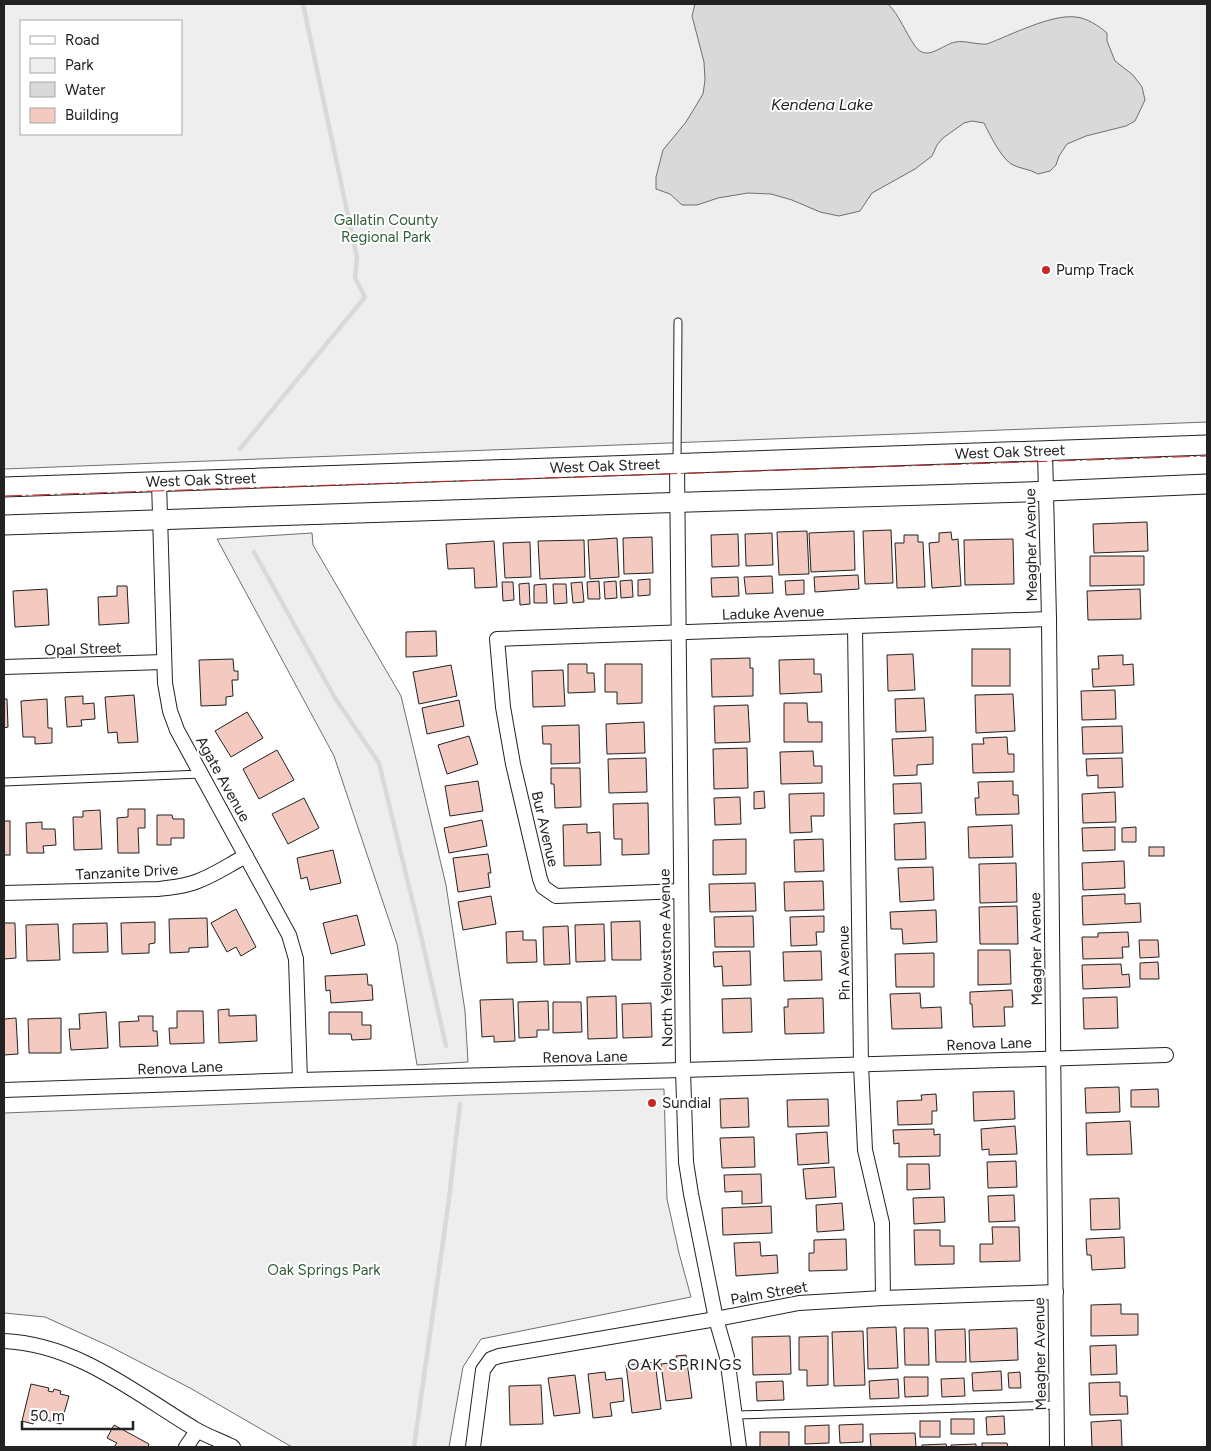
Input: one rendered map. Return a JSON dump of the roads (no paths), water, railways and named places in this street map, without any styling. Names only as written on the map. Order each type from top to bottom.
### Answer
[{"type":"main road","name":"West Oak Street","points":[[4,487],[1207,445]]},
{"type":"main road","points":[[4,525],[677,502],[1046,492],[1207,484]]},
{"type":"street","name":"Meagher Avenue","points":[[1045,451],[1049,619],[1057,1447]]},
{"type":"street","name":"North Yellowstone Avenue","points":[[677,464],[683,1070],[686,1162],[690,1194],[716,1319],[727,1357],[739,1447]]},
{"type":"street","name":"Agate Avenue","points":[[159,482],[165,683],[170,711],[177,730],[289,935],[297,968],[300,1080]]},
{"type":"street","name":"Laduke Avenue","points":[[497,639],[1049,619]]},
{"type":"street","name":"Pin Avenue","points":[[856,626],[861,1065],[865,1150],[882,1223],[883,1298]]},
{"type":"street","name":"Bur Avenue","points":[[497,639],[503,707],[513,764],[543,887],[556,896],[681,891]]},
{"type":"street","name":"Opal Street","points":[[4,667],[164,662]]},
{"type":"street","name":"Tanzanite Drive","points":[[4,893],[173,887],[201,880],[246,856]]},
{"type":"street","name":"Renova Lane","points":[[4,1090],[1166,1055]]},
{"type":"street","name":"Palm Street","points":[[473,1447],[483,1370],[491,1359],[499,1356],[799,1303],[1056,1292]]},
{"type":"street","points":[[4,1341],[21,1342],[60,1351],[106,1372],[198,1431],[233,1447]]},
{"type":"street","points":[[186,1447],[198,1431]]},
{"type":"lane","points":[[677,464],[678,322]]},
{"type":"lane","points":[[4,782],[201,774]]},
{"type":"lane","points":[[736,1415],[1057,1405]]},
{"type":"water","name":"Kendena Lake","points":[[695,4],[888,4],[915,46],[924,53],[930,53],[956,42],[987,44],[1043,22],[1076,17],[1093,23],[1107,33],[1107,41],[1115,61],[1133,75],[1142,87],[1145,100],[1135,121],[1126,126],[1086,136],[1067,144],[1059,156],[1056,165],[1050,171],[1038,174],[1011,164],[999,151],[984,123],[972,121],[964,123],[943,138],[932,156],[915,169],[872,193],[860,211],[839,216],[820,212],[792,200],[771,194],[748,193],[718,198],[697,205],[682,205],[670,194],[656,189],[656,177],[663,150],[686,122],[703,94],[705,80],[704,62],[692,16]]},
{"type":"waterway","points":[[240,449],[365,297],[355,278],[357,258],[303,4]]},
{"type":"waterway","points":[[254,552],[335,698],[379,763],[446,1046]]},
{"type":"waterway","points":[[414,1447],[449,1199],[460,1104]]},
{"type":"place","name":"Pump Track","points":[[1046,270]]},
{"type":"place","name":"Sundial","points":[[652,1103]]},
{"type":"district","name":"OAK SPRINGS","points":[[685,1364]]},
{"type":"park label","name":"Gallatin County Regional Park","points":[[386,228]]},
{"type":"park label","name":"Oak Springs Park","points":[[324,1270]]}]
